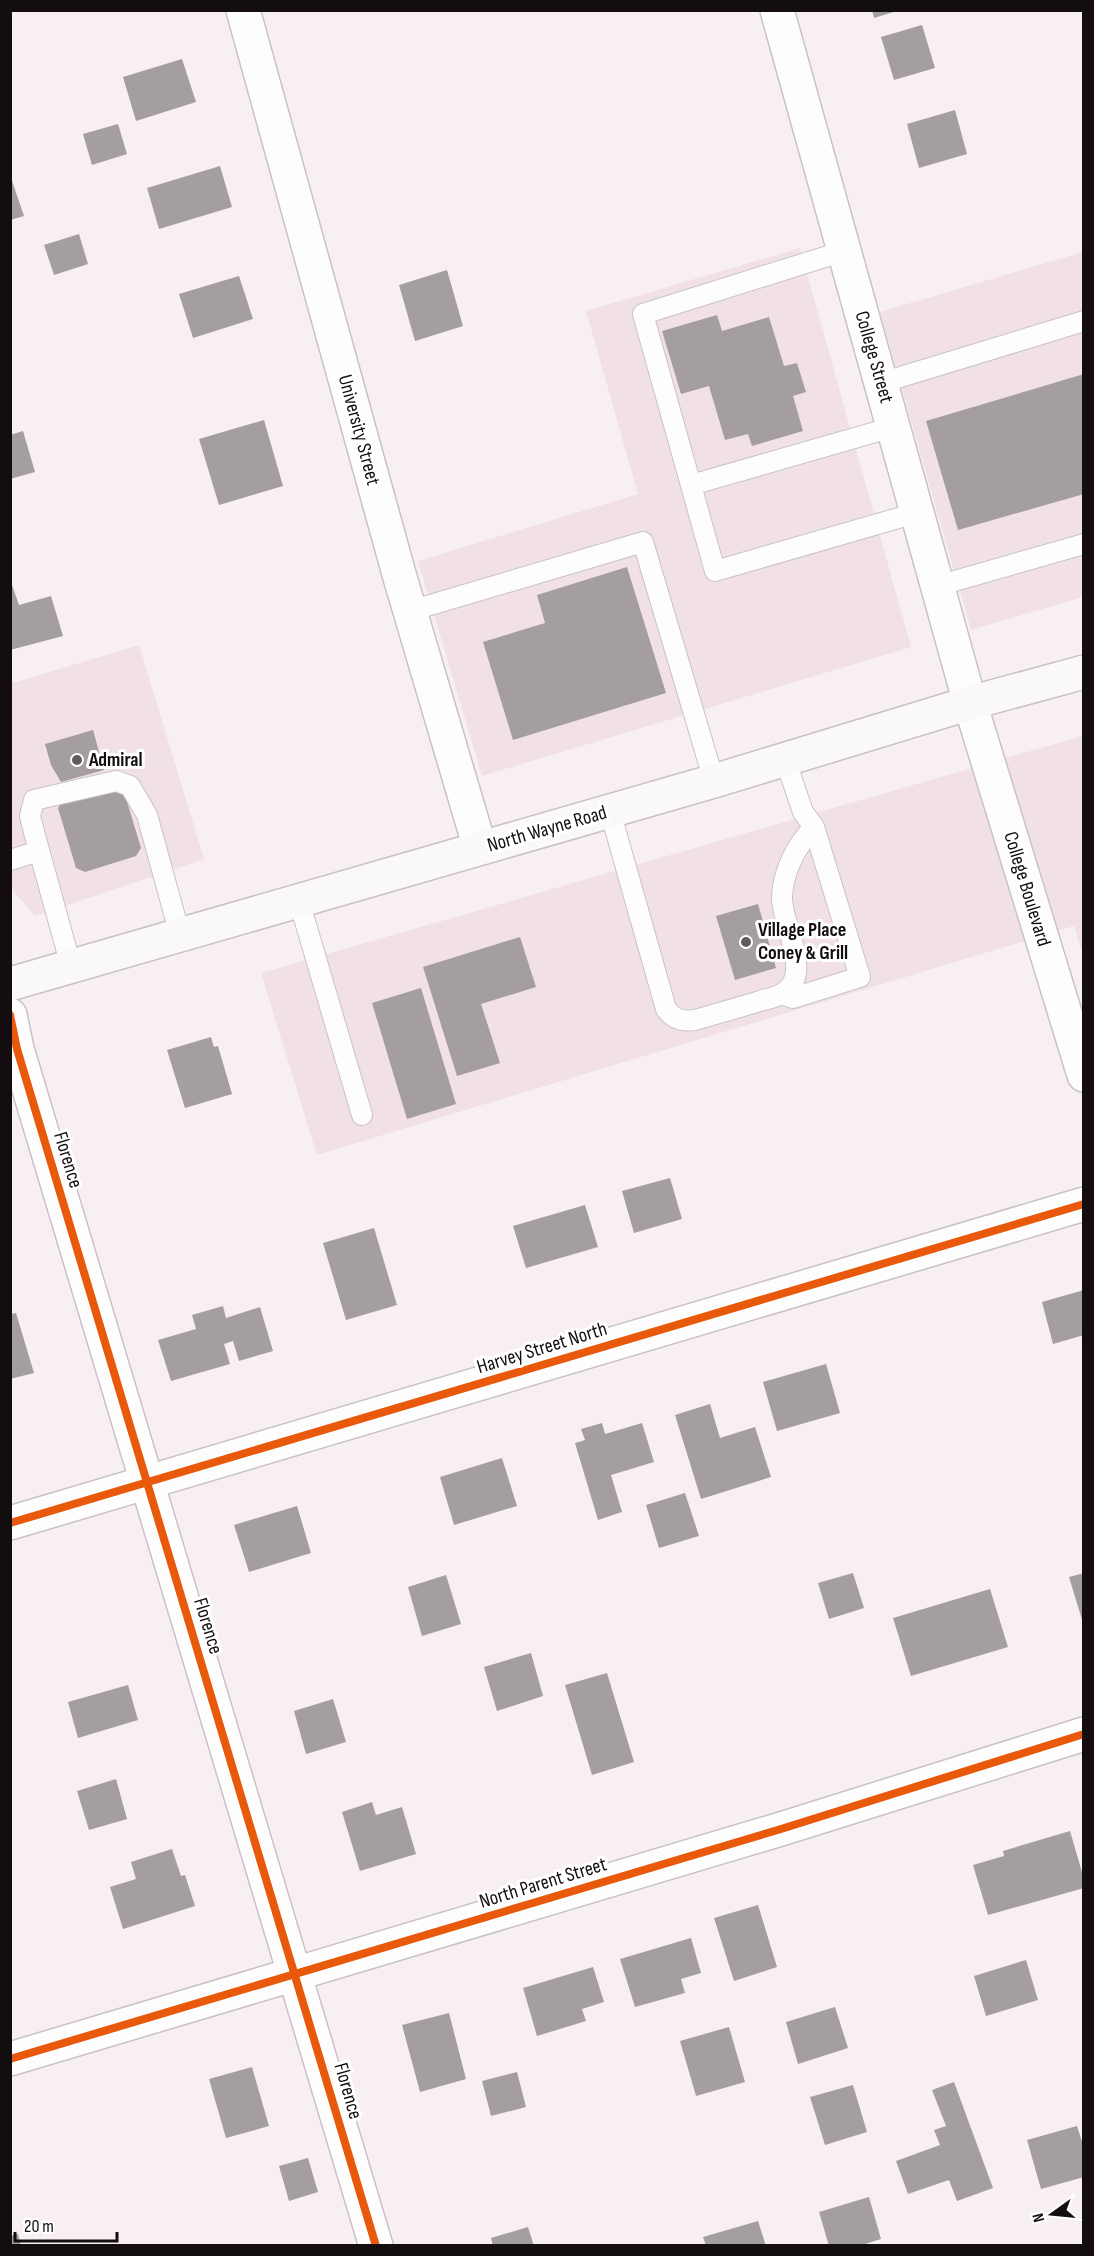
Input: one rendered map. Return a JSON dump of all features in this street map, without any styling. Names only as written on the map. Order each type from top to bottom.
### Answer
[{"type":"main road","name":"North Wayne Road","points":[[10,984],[1083,672]]},
{"type":"street","name":"University Street","points":[[243,10],[410,611],[480,848]]},
{"type":"street","name":"College Street","points":[[777,10],[970,703]]},
{"type":"street","name":"College Boulevard","points":[[970,703],[1082,1064]]},
{"type":"street","name":"Florence","points":[[10,1015],[17,1049],[376,2246]]},
{"type":"street","name":"Harvey Street North","points":[[10,1523],[1083,1204]]},
{"type":"street","name":"North Parent Street","points":[[10,2059],[770,1832],[1083,1734]]},
{"type":"lane","points":[[844,251],[643,314],[715,571],[916,513]]},
{"type":"lane","points":[[881,383],[1083,321]]},
{"type":"lane","points":[[691,485],[894,427]]},
{"type":"lane","points":[[410,611],[643,542],[714,781]]},
{"type":"lane","points":[[937,586],[1083,544]]},
{"type":"lane","points":[[782,994],[793,998],[860,977],[814,827],[803,812],[785,759]]},
{"type":"lane","points":[[71,966],[30,816],[34,800],[116,781],[130,786],[147,816],[180,935]]},
{"type":"lane","points":[[610,811],[666,1008],[670,1014],[684,1021],[695,1020],[782,994],[792,983],[796,956],[782,901],[782,890],[796,848],[814,827]]},
{"type":"lane","points":[[10,860],[39,851]]},
{"type":"lane","points":[[299,901],[362,1115]]},
{"type":"shaded area","points":[[800,248],[911,647],[482,776],[418,561],[638,494],[586,311]]},
{"type":"shaded area","points":[[1083,252],[1083,597],[971,630],[880,312]]},
{"type":"shaded area","points":[[139,645],[204,859],[35,916],[11,888],[10,684]]},
{"type":"shaded area","points":[[1083,736],[1083,955],[1074,926],[317,1155],[261,973]]},
{"type":"building","points":[[872,10],[896,10],[897,11],[874,18]]},
{"type":"building","points":[[922,25],[935,68],[894,80],[881,37]]},
{"type":"building","points":[[182,59],[196,102],[136,121],[123,77]]},
{"type":"building","points":[[955,110],[967,154],[919,168],[907,124]]},
{"type":"building","points":[[118,124],[127,154],[92,165],[83,134]]},
{"type":"building","points":[[220,166],[232,207],[159,229],[147,188]]},
{"type":"building","points":[[10,175],[24,216],[10,220]]},
{"type":"building","points":[[79,234],[88,264],[54,275],[44,245]]},
{"type":"building","points":[[447,270],[463,326],[415,341],[399,285]]},
{"type":"building","points":[[239,276],[253,319],[193,338],[179,294]]},
{"type":"building","points":[[717,315],[722,331],[769,317],[784,366],[797,363],[806,392],[793,396],[803,431],[752,446],[748,434],[725,440],[709,386],[681,394],[662,331]]},
{"type":"building","points":[[1084,374],[1084,494],[958,530],[926,421]]},
{"type":"building","points":[[264,420],[283,486],[219,505],[199,439]]},
{"type":"building","points":[[23,431],[35,472],[10,479],[10,435]]},
{"type":"building","points":[[627,567],[666,693],[513,740],[483,642],[545,623],[537,595]]},
{"type":"building","points":[[10,579],[19,605],[51,596],[63,636],[10,650]]},
{"type":"building","points":[[93,730],[104,770],[61,782],[51,765],[45,744]]},
{"type":"building","points":[[123,788],[141,848],[136,856],[85,872],[76,868],[58,808],[63,800]]},
{"type":"building","name":"Village Place Coney & Grill","points":[[758,904],[776,968],[735,980],[716,916]]},
{"type":"building","points":[[520,937],[536,987],[481,1004],[500,1063],[457,1076],[423,967]]},
{"type":"building","points":[[421,988],[456,1104],[407,1119],[372,1003]]},
{"type":"building","points":[[211,1037],[214,1047],[218,1046],[232,1094],[185,1108],[167,1050]]},
{"type":"building","points":[[670,1178],[682,1219],[634,1233],[622,1191]]},
{"type":"building","points":[[585,1205],[598,1247],[526,1268],[513,1226]]},
{"type":"building","points":[[374,1228],[397,1305],[346,1320],[323,1243]]},
{"type":"building","points":[[1084,1290],[1084,1335],[1053,1344],[1042,1302]]},
{"type":"building","points":[[223,1306],[226,1318],[260,1307],[273,1351],[239,1361],[233,1341],[224,1344],[230,1364],[171,1381],[158,1340],[196,1329],[192,1315]]},
{"type":"building","points":[[16,1313],[34,1373],[10,1379],[10,1314]]},
{"type":"building","points":[[826,1364],[840,1413],[777,1431],[763,1382]]},
{"type":"building","points":[[710,1404],[720,1438],[755,1427],[771,1477],[701,1499],[675,1415]]},
{"type":"building","points":[[602,1423],[605,1434],[642,1423],[654,1462],[611,1475],[622,1512],[598,1520],[575,1443],[585,1440],[581,1429]]},
{"type":"building","points":[[502,1458],[517,1506],[454,1525],[440,1477]]},
{"type":"building","points":[[685,1493],[699,1536],[659,1548],[646,1505]]},
{"type":"building","points":[[297,1506],[311,1553],[249,1572],[234,1525]]},
{"type":"building","points":[[853,1573],[864,1608],[829,1619],[818,1583]]},
{"type":"building","points":[[1084,1573],[1084,1623],[1083,1623],[1069,1577]]},
{"type":"building","points":[[446,1575],[461,1624],[422,1636],[408,1587]]},
{"type":"building","points":[[990,1589],[1008,1647],[911,1676],[893,1618]]},
{"type":"building","points":[[531,1653],[543,1696],[497,1711],[484,1667]]},
{"type":"building","points":[[607,1673],[634,1762],[592,1775],[565,1685]]},
{"type":"building","points":[[128,1685],[138,1720],[78,1738],[68,1702]]},
{"type":"building","points":[[333,1699],[346,1742],[306,1754],[294,1711]]},
{"type":"building","points":[[116,1779],[127,1819],[89,1830],[77,1791]]},
{"type":"building","points":[[372,1802],[376,1815],[402,1807],[416,1854],[360,1871],[342,1812]]},
{"type":"building","points":[[1070,1831],[1084,1879],[1084,1888],[988,1915],[973,1865],[1004,1856],[1003,1851]]},
{"type":"building","points":[[172,1849],[181,1876],[185,1875],[195,1906],[123,1929],[110,1887],[136,1879],[131,1862]]},
{"type":"building","points":[[758,1905],[777,1967],[734,1981],[714,1918]]},
{"type":"building","points":[[691,1938],[701,1973],[681,1979],[685,1993],[635,2007],[620,1959]]},
{"type":"building","points":[[1026,1960],[1038,2000],[986,2016],[974,1976]]},
{"type":"building","points":[[593,1967],[604,2002],[582,2009],[586,2021],[537,2036],[523,1988]]},
{"type":"building","points":[[835,2007],[848,2048],[798,2064],[786,2022]]},
{"type":"building","points":[[449,2013],[466,2079],[420,2092],[402,2025]]},
{"type":"building","points":[[729,2027],[745,2082],[696,2096],[680,2041]]},
{"type":"building","points":[[252,2067],[269,2126],[226,2138],[209,2079]]},
{"type":"building","points":[[517,2072],[526,2107],[491,2116],[482,2081]]},
{"type":"building","points":[[954,2082],[993,2188],[957,2201],[949,2180],[908,2194],[896,2161],[940,2145],[934,2130],[946,2126],[932,2090]]},
{"type":"building","points":[[853,2085],[867,2132],[825,2145],[810,2097]]},
{"type":"building","points":[[1077,2126],[1084,2148],[1084,2177],[1041,2189],[1027,2140]]},
{"type":"building","points":[[308,2158],[318,2192],[289,2201],[279,2166]]},
{"type":"building","points":[[869,2197],[881,2239],[859,2246],[829,2246],[819,2212]]},
{"type":"building","points":[[758,2221],[766,2246],[706,2246],[703,2237]]},
{"type":"building","points":[[528,2227],[534,2246],[493,2246],[491,2238]]},
{"type":"building","points":[[18,2234],[21,2246],[10,2246],[10,2236]]},
{"type":"cycle path","points":[[10,1015],[17,1049],[376,2246]]},
{"type":"cycle path","points":[[10,1523],[1084,1204]]},
{"type":"cycle path","points":[[10,2059],[781,1829],[1084,1734]]},
{"type":"place","name":"Admiral","points":[[77,760]]},
{"type":"place","name":"Village Place Coney & Grill","points":[[746,942]]}]
